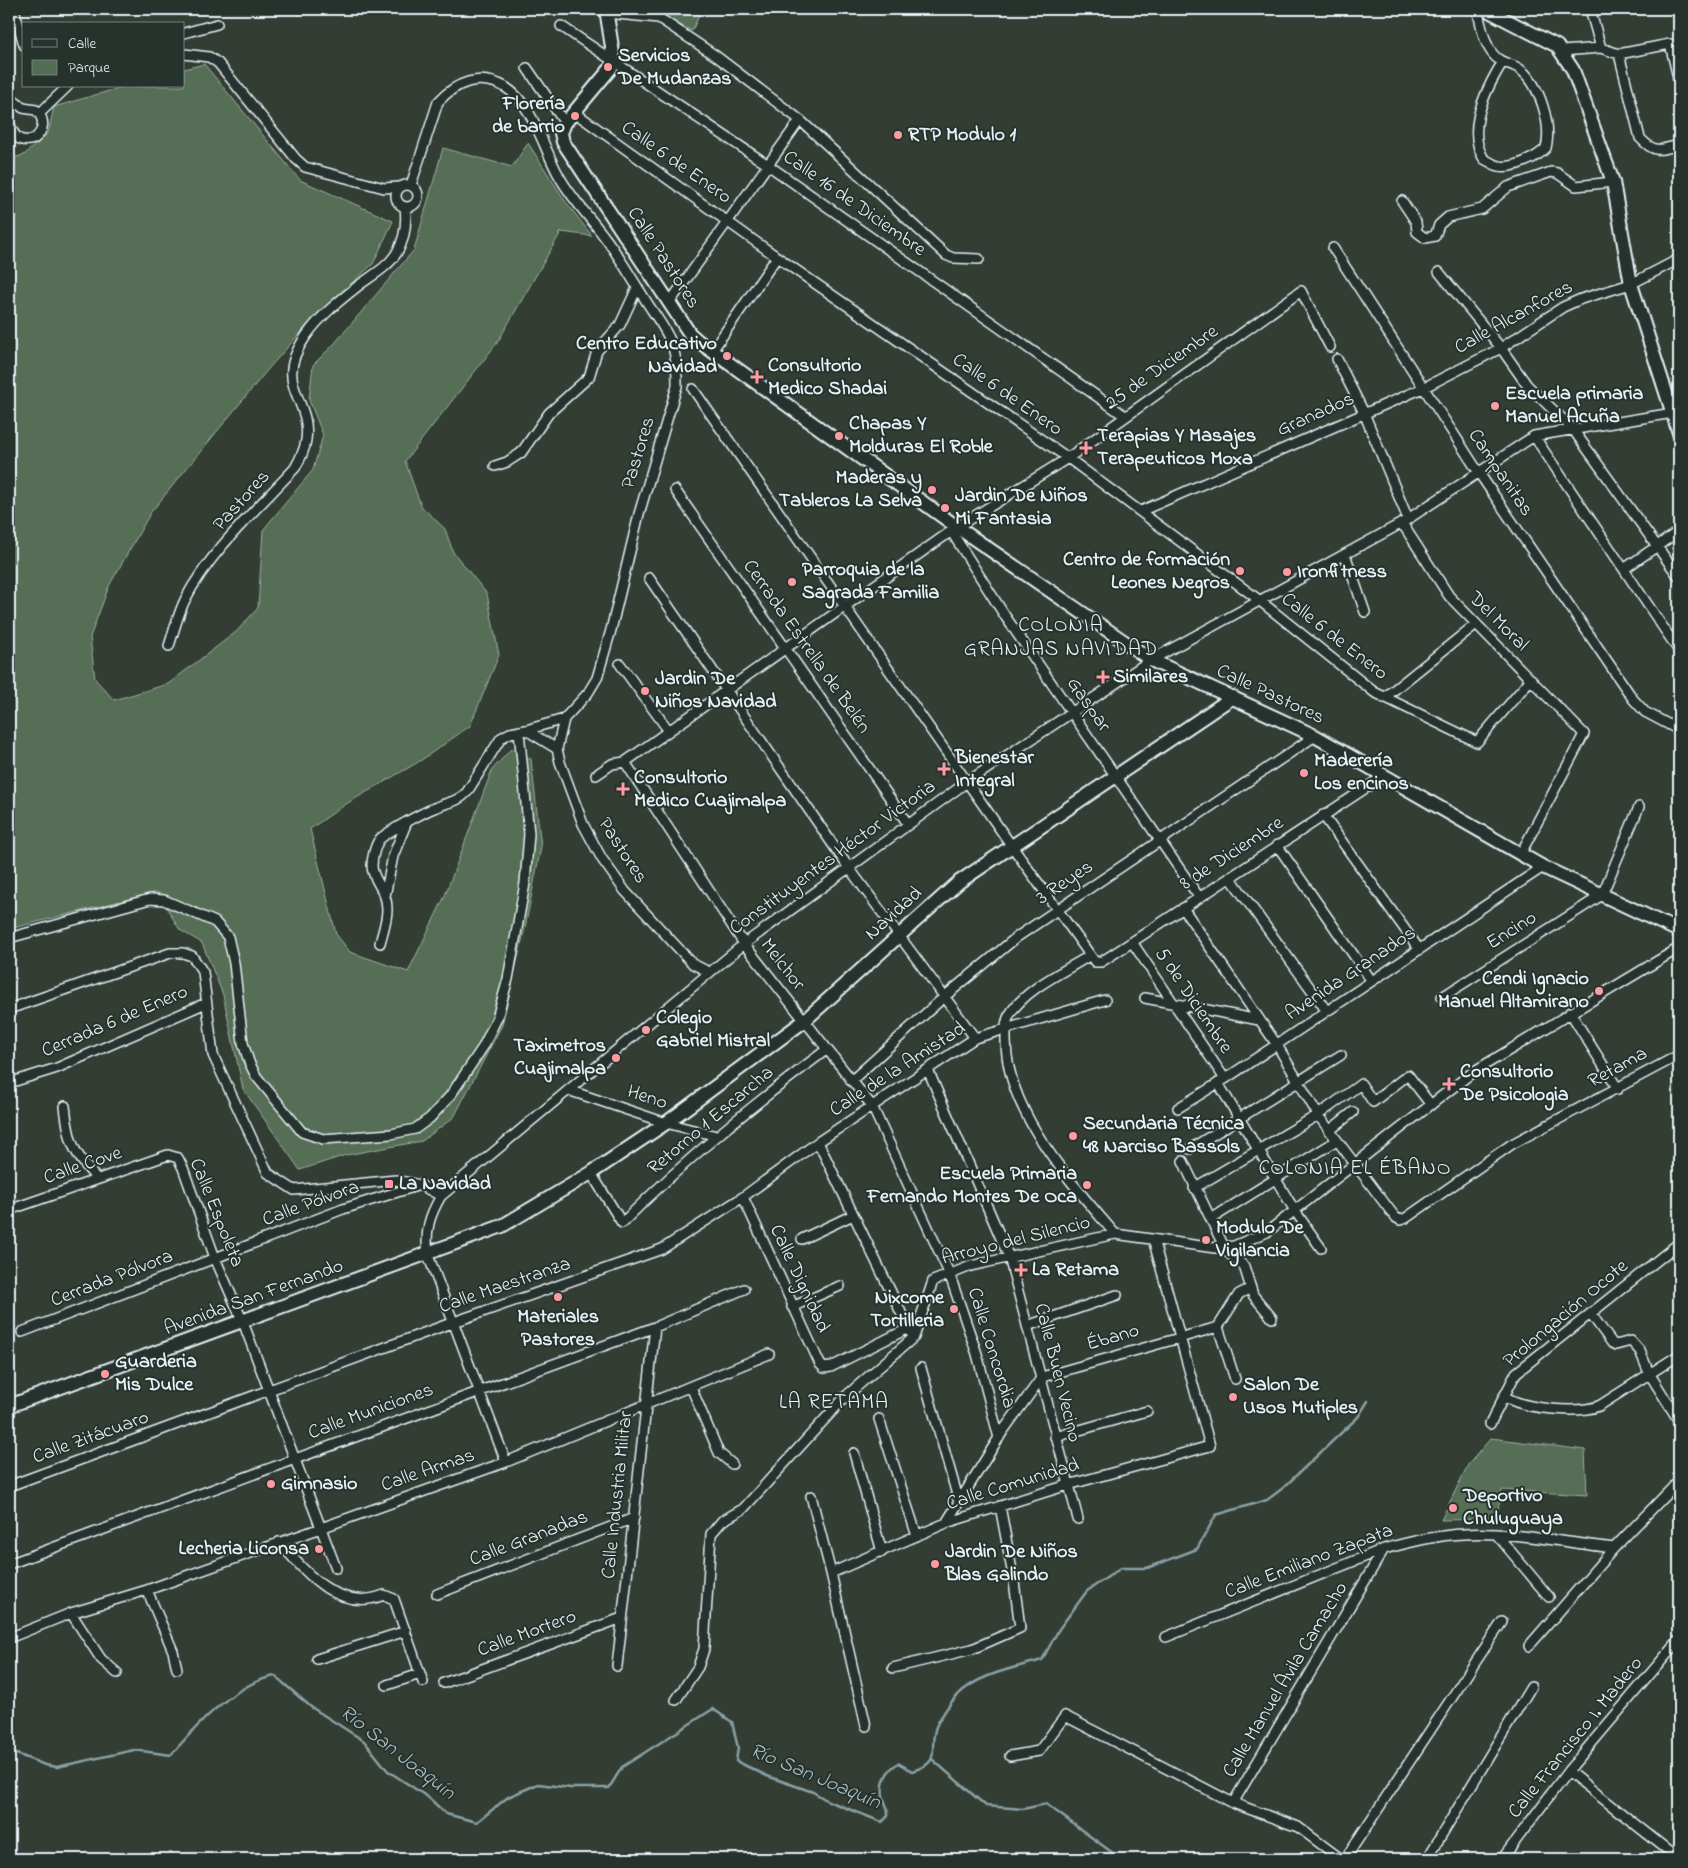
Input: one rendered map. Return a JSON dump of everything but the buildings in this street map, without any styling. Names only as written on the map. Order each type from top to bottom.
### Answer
[{"type":"street","points":[[14,9],[22,38]]},
{"type":"street","points":[[1477,9],[1488,46],[1502,63],[1520,69],[1529,80],[1540,100],[1548,130],[1546,148],[1543,152],[1508,166],[1500,166],[1484,159],[1477,142],[1481,108],[1488,86],[1502,63]]},
{"type":"street","points":[[1485,9],[1557,46],[1573,70],[1613,182],[1631,284],[1675,413],[1679,433]]},
{"type":"street","points":[[1590,9],[1601,48]]},
{"type":"street","points":[[527,68],[565,123],[611,68],[614,60],[606,11],[659,18],[716,56],[800,120],[946,255],[953,258],[979,259]]},
{"type":"street","points":[[185,33],[217,24]]},
{"type":"street","name":"Calle 16 de Diciembre","points":[[561,26],[768,165],[1125,416]]},
{"type":"street","points":[[1562,51],[1601,48],[1619,54],[1670,44],[1679,82]]},
{"type":"street","points":[[185,54],[203,56],[218,63],[305,167],[384,188],[410,184],[416,189],[418,195],[417,202],[412,206],[405,207],[397,202],[395,196],[384,188]]},
{"type":"street","points":[[1619,54],[1640,138],[1649,147],[1658,151],[1679,146]]},
{"type":"street","name":"Pastores","points":[[410,184],[438,102],[447,92],[462,83],[476,79],[492,81],[506,88],[519,100],[530,116],[569,192],[605,237],[669,338],[677,368],[677,386],[639,514],[611,630],[596,678],[588,694],[564,719],[557,749],[583,824],[602,859],[625,891],[693,964],[709,972]]},
{"type":"street","points":[[39,114],[66,88]]},
{"type":"street","points":[[9,98],[23,108],[30,108],[39,114],[42,128],[34,139],[28,141],[15,136],[9,123]]},
{"type":"street","name":"Calle 6 de Enero","points":[[574,112],[776,257],[1068,458],[1259,600],[1362,683],[1384,698],[1477,742],[1530,679]]},
{"type":"street","points":[[670,302],[726,221],[800,120]]},
{"type":"street","name":"Calle Pastores","points":[[565,123],[561,133],[563,142],[690,334],[954,529],[1151,660],[1315,736],[1543,867],[1602,895],[1678,927]]},
{"type":"street","points":[[1402,201],[1416,222],[1417,232],[1425,238],[1435,236],[1439,225],[1448,217],[1482,209],[1508,187],[1551,172],[1557,173],[1576,186],[1613,182]]},
{"type":"street","points":[[395,196],[399,187]]},
{"type":"street","name":"Pastores","points":[[168,646],[185,601],[197,579],[216,555],[295,468],[306,440],[306,425],[291,381],[292,364],[297,350],[328,311],[386,265],[396,254],[406,229],[405,207]]},
{"type":"street","name":"Campanitas","points":[[1333,248],[1478,473],[1633,699],[1646,712],[1679,730]]},
{"type":"street","points":[[712,351],[776,257]]},
{"type":"street","name":"Calle Alcanfores","points":[[1423,388],[1501,348],[1563,307],[1581,298],[1631,284],[1679,258]]},
{"type":"street","points":[[1439,272],[1501,348],[1527,385],[1572,428],[1679,577]]},
{"type":"street","points":[[495,466],[521,453],[549,413],[589,377],[597,351],[620,325],[637,288]]},
{"type":"street","name":"25 de Diciembre","points":[[596,774],[612,764],[625,762],[954,529],[1068,458],[1300,291],[1330,347]]},
{"type":"street","name":"Del Moral","points":[[1336,359],[1364,413],[1405,521],[1449,596],[1584,734],[1520,855]]},
{"type":"street","name":"Granados","points":[[1142,512],[1423,388]]},
{"type":"street","points":[[693,389],[1089,956],[1042,984],[1016,1004],[1006,1020],[1008,1070],[1028,1116],[1070,1180],[1115,1234]]},
{"type":"street","name":"Constituyentes Héctor Victoria","points":[[441,1196],[744,944],[967,782],[1151,660],[1405,521],[1534,436],[1572,428],[1675,413]]},
{"type":"street","points":[[1534,436],[1679,648]]},
{"type":"street","name":"Cerrada Estrella de Belén","points":[[675,490],[908,824]]},
{"type":"street","name":"Gaspar","points":[[954,529],[1004,616],[1073,712],[1199,897]]},
{"type":"street","points":[[1624,570],[1679,530]]},
{"type":"street","points":[[1345,554],[1365,612]]},
{"type":"street","points":[[649,578],[898,936],[975,1038]]},
{"type":"street","points":[[1384,698],[1476,624]]},
{"type":"street","points":[[620,664],[669,731]]},
{"type":"street","name":"Navidad","points":[[591,1173],[666,1122],[804,1022],[959,882],[1011,845],[1233,697]]},
{"type":"street","points":[[380,943],[388,912],[385,896],[372,866],[375,850],[380,840],[437,806],[461,799],[468,792],[501,738],[522,730],[564,719]]},
{"type":"street","points":[[522,730],[557,749]]},
{"type":"street","points":[[9,938],[150,899],[164,900],[215,922],[228,937],[234,962],[243,1043],[248,1062],[272,1096],[302,1132],[323,1139],[391,1134],[415,1129],[430,1118],[450,1096],[483,1047],[497,1018],[508,979],[525,883],[529,834],[522,730]]},
{"type":"street","name":"3 Reyes","points":[[851,1082],[944,997],[1017,937],[1315,736]]},
{"type":"street","name":"Melchor","points":[[625,762],[744,944],[851,1082],[872,1106]]},
{"type":"street","name":"8 de Diciembre","points":[[1089,956],[1094,962],[1101,962],[1384,776]]},
{"type":"street","points":[[1602,895],[1639,807]]},
{"type":"street","points":[[1323,815],[1418,949]]},
{"type":"street","points":[[385,896],[393,856],[406,824]]},
{"type":"street","points":[[1277,845],[1371,980]]},
{"type":"street","name":"Avenida Granados","points":[[1178,1108],[1277,1045],[1326,1010],[1543,867]]},
{"type":"street","points":[[1230,877],[1326,1010]]},
{"type":"street","name":"Encino","points":[[1442,997],[1602,895]]},
{"type":"street","points":[[1183,908],[1277,1045],[1318,1115],[1354,1165]]},
{"type":"street","name":"5 de Diciembre","points":[[1132,942],[1174,1004],[1222,1081],[1258,1149],[1295,1211],[1321,1248]]},
{"type":"street","name":"Arroyo del Silencio","points":[[914,1337],[933,1281],[949,1273],[1008,1257],[1115,1234],[1215,1248],[1234,1246],[1267,1232],[1473,1072],[1679,948]]},
{"type":"street","points":[[9,1009],[170,953],[192,956],[203,972],[213,1055],[268,1172],[294,1190],[396,1180],[420,1185],[441,1196],[430,1214],[427,1226],[428,1255],[506,1462]]},
{"type":"street","points":[[1146,998],[1259,1020]]},
{"type":"street","name":"Calle de la Amistad","points":[[743,1197],[818,1142],[975,1038],[1105,1000]]},
{"type":"street","name":"Cerrada 6 de Enero","points":[[9,1083],[57,1068],[206,1003]]},
{"type":"street","points":[[1570,1012],[1618,1089]]},
{"type":"street","name":"Retorno 1 Escarcha","points":[[591,1173],[622,1224],[672,1174],[826,1050]]},
{"type":"street","points":[[1190,1149],[1341,1055]]},
{"type":"street","name":"Retama","points":[[1354,1165],[1395,1217],[1400,1220],[1406,1218],[1512,1144],[1679,1055]]},
{"type":"street","name":"Calle Buen Vecino","points":[[928,1070],[1008,1257],[1042,1377],[1055,1437],[1078,1519]]},
{"type":"street","points":[[1194,1188],[1318,1115],[1361,1084],[1373,1102],[1408,1075],[1431,1104]]},
{"type":"street","name":"Heno","points":[[568,1090],[666,1122],[717,1136]]},
{"type":"street","points":[[65,1106],[68,1135],[77,1157],[97,1179]]},
{"type":"street","name":"Calle Concordia","points":[[872,1106],[949,1273],[977,1354],[999,1438]]},
{"type":"street","points":[[1329,1131],[1353,1112]]},
{"type":"street","points":[[1211,1219],[1336,1141]]},
{"type":"street","points":[[676,1700],[698,1667],[704,1648],[711,1534],[722,1521],[744,1509],[846,1396],[914,1337],[908,1329],[818,1142]]},
{"type":"street","name":"Calle Cove","points":[[9,1210],[168,1154]]},
{"type":"street","name":"Calle Espoleta","points":[[168,1154],[178,1158],[184,1168],[216,1258],[243,1322],[336,1568]]},
{"type":"street","points":[[1183,1161],[1194,1188],[1230,1256],[1244,1266],[1254,1296],[1272,1318]]},
{"type":"street","name":"Avenida San Fernando","points":[[9,1406],[428,1255],[502,1226],[591,1173]]},
{"type":"street","name":"Calle Pólvora","points":[[216,1258],[343,1209],[420,1185]]},
{"type":"street","name":"Calle Dignidad","points":[[743,1197],[792,1308],[820,1364],[824,1368],[831,1367],[908,1329]]},
{"type":"street","name":"Calle Maestranza","points":[[270,1392],[454,1322],[662,1249],[743,1197]]},
{"type":"street","points":[[802,1239],[853,1215]]},
{"type":"street","points":[[1153,1239],[1180,1336]]},
{"type":"street","points":[[1677,1245],[1679,1260]]},
{"type":"street","name":"Prolongación Ocote","points":[[1490,1424],[1516,1374],[1677,1245]]},
{"type":"street","name":"Cerrada Pólvora","points":[[22,1332],[216,1258]]},
{"type":"street","points":[[792,1308],[840,1286]]},
{"type":"street","name":"Calle Municiones","points":[[9,1564],[655,1327],[744,1288]]},
{"type":"street","points":[[1234,1379],[1218,1327],[1239,1294],[1251,1288]]},
{"type":"street","points":[[1027,1326],[1117,1295]]},
{"type":"street","points":[[1591,1314],[1612,1343],[1616,1345],[1631,1341],[1636,1345],[1650,1373],[1679,1421]]},
{"type":"street","name":"Calle Industria Militar","points":[[618,1666],[655,1327]]},
{"type":"street","name":"Ébano","points":[[1042,1377],[1180,1336],[1218,1327]]},
{"type":"street","name":"Calle Comunidad","points":[[831,1573],[946,1523],[1068,1485],[1210,1446],[1180,1336]]},
{"type":"street","name":"Calle Armas","points":[[9,1638],[71,1613],[147,1590],[506,1462],[769,1354]]},
{"type":"street","points":[[1504,1396],[1515,1402],[1573,1410],[1589,1410],[1599,1406],[1679,1355]]},
{"type":"street","points":[[921,1368],[959,1502]]},
{"type":"street","points":[[946,1523],[999,1438],[1042,1377]]},
{"type":"street","points":[[691,1387],[719,1452],[732,1464]]},
{"type":"street","name":"Calle Zitácuaro","points":[[9,1486],[270,1392]]},
{"type":"street","points":[[1055,1437],[1146,1411]]},
{"type":"street","points":[[879,1419],[917,1536]]},
{"type":"street","points":[[854,1453],[882,1552]]},
{"type":"street","points":[[1529,1646],[1614,1548],[1675,1491],[1679,1481]]},
{"type":"street","points":[[811,1496],[831,1573],[866,1726]]},
{"type":"street","points":[[893,1668],[972,1649],[1020,1628],[1014,1580],[1000,1506]]},
{"type":"street","name":"Calle Granadas","points":[[437,1594],[634,1518]]},
{"type":"street","name":"Calle Emiliano Zapata","points":[[1166,1637],[1384,1549],[1464,1534],[1497,1535],[1614,1548]]},
{"type":"street","points":[[1497,1535],[1549,1597]]},
{"type":"street","points":[[279,1542],[321,1586],[348,1599],[371,1600],[384,1595],[394,1599],[422,1678],[387,1685]]},
{"type":"street","name":"Calle Manuel Ávila Camacho","points":[[1233,1803],[1384,1549]]},
{"type":"street","points":[[147,1590],[173,1651],[176,1669]]},
{"type":"street","points":[[71,1613],[101,1659],[117,1673]]},
{"type":"street","name":"Calle Mortero","points":[[444,1683],[622,1618]]},
{"type":"street","points":[[1345,1859],[1502,1622]]},
{"type":"street","points":[[317,1659],[406,1631]]},
{"type":"street","name":"Calle Francisco I. Madero","points":[[1502,1859],[1568,1771],[1679,1640]]},
{"type":"street","points":[[1428,1859],[1531,1687]]},
{"type":"street","points":[[1010,1756],[1039,1751],[1065,1716],[1233,1803],[1298,1827],[1341,1859]]},
{"type":"street","points":[[1568,1771],[1679,1859]]},
{"type":"green space","points":[[612,9],[697,9],[701,11],[692,31],[658,14],[612,11]]},
{"type":"green space","points":[[204,64],[300,180],[393,221],[373,264],[318,313],[269,368],[151,512],[109,586],[90,637],[95,679],[114,700],[168,684],[236,632],[258,608],[263,530],[313,470],[323,435],[309,400],[313,365],[335,343],[414,250],[443,148],[512,167],[528,143],[566,202],[592,236],[561,232],[497,343],[405,461],[421,506],[445,529],[453,552],[487,594],[499,655],[470,726],[420,761],[346,804],[310,829],[336,934],[350,952],[408,972],[444,898],[492,770],[511,749],[531,759],[541,847],[525,928],[502,1025],[454,1117],[422,1141],[346,1155],[300,1170],[243,1089],[223,995],[202,943],[180,930],[157,892],[9,929],[9,159],[24,155],[48,133],[54,107],[119,88],[185,88],[185,69]]},
{"type":"green space","name":"Deportivo Chuluguaya","points":[[1491,1438],[1585,1450],[1587,1495],[1502,1490],[1496,1519],[1441,1520],[1468,1465]]},
{"type":"waterway","name":"Río San Joaquín","points":[[9,1751],[45,1765],[57,1767],[134,1750],[171,1755],[205,1719],[231,1696],[260,1680],[275,1676],[311,1707],[364,1741],[388,1771],[429,1798],[446,1814],[477,1822],[508,1797],[538,1784],[571,1788],[609,1788],[622,1767],[713,1709],[732,1722],[738,1748],[736,1761],[767,1776],[813,1792],[828,1801],[882,1822],[888,1816],[883,1791],[887,1773],[898,1763],[912,1771],[921,1768],[931,1760],[935,1730],[938,1722],[952,1702],[966,1688],[986,1677],[1042,1660],[1059,1629],[1087,1591],[1121,1568],[1147,1568],[1197,1549],[1216,1515],[1267,1500],[1283,1488],[1358,1417],[1368,1401]]},
{"type":"waterway","points":[[933,1760],[986,1806],[1023,1809],[1046,1804],[1121,1859]]},
{"type":"place","name":"Servicios De Mudanzas","points":[[608,67]]},
{"type":"place","name":"Florería de barrio","points":[[575,116]]},
{"type":"place","name":"RTP Modulo 1","points":[[898,135]]},
{"type":"place","name":"Centro Educativo Navidad","points":[[727,356]]},
{"type":"place","name":"Consultorio Medico Shadai","points":[[757,377]]},
{"type":"place","name":"Escuela primaria Manuel Acuña","points":[[1495,406]]},
{"type":"place","name":"Chapas Y Molduras El Roble","points":[[839,436]]},
{"type":"place","name":"Terapias Y Masajes Terapeuticos Moxa","points":[[1086,448]]},
{"type":"place","name":"Maderas y Tableros La Selva","points":[[932,490]]},
{"type":"place","name":"Jardin De Niños Mi Fantasia","points":[[945,508]]},
{"type":"place","name":"Centro de formación Leones Negros","points":[[1240,571]]},
{"type":"place","name":"Ironfitness","points":[[1287,572]]},
{"type":"place","name":"Parroquia de la Sagrada Familia","points":[[792,582]]},
{"type":"place","name":"Similares","points":[[1103,677]]},
{"type":"place","name":"Jardin De Niños Navidad","points":[[645,691]]},
{"type":"place","name":"Bienestar Integral","points":[[944,769]]},
{"type":"place","name":"Maderería Los encinos","points":[[1304,773]]},
{"type":"place","name":"Consultorio Medico Cuajimalpa","points":[[623,789]]},
{"type":"place","name":"Cendi Ignacio Manuel Altamirano","points":[[1599,991]]},
{"type":"place","name":"Colegio Gabriel Mistral","points":[[646,1030]]},
{"type":"place","name":"Taximetros Cuajimalpa","points":[[616,1058]]},
{"type":"place","name":"Consultorio De Psicologia","points":[[1449,1084]]},
{"type":"place","name":"Secundaria Técnica 48 Narciso Bassols","points":[[1073,1136]]},
{"type":"place","name":"La Navidad","points":[[389,1184]]},
{"type":"place","name":"Escuela Primaria Fernando Montes De Oca","points":[[1087,1185]]},
{"type":"place","name":"Modulo De Vigilancia","points":[[1206,1240]]},
{"type":"place","name":"La Retama","points":[[1021,1270]]},
{"type":"place","name":"Materiales Pastores","points":[[558,1297]]},
{"type":"place","name":"Nixcome Tortilleria","points":[[954,1309]]},
{"type":"place","name":"Guarderia Mis Dulce","points":[[105,1374]]},
{"type":"place","name":"Salon De Usos Mutiples","points":[[1233,1397]]},
{"type":"place","name":"Gimnasio","points":[[271,1484]]},
{"type":"place","name":"Deportivo Chuluguaya","points":[[1453,1508]]},
{"type":"place","name":"Lecheria Liconsa","points":[[319,1549]]},
{"type":"place","name":"Jardin De Niños Blas Galindo","points":[[935,1564]]},
{"type":"district","name":"COLONIA GRANJAS NAVIDAD","points":[[1061,638]]},
{"type":"district","name":"COLONIA EL ÉBANO","points":[[1355,1169]]},
{"type":"district","name":"LA RETAMA","points":[[834,1403]]}]
